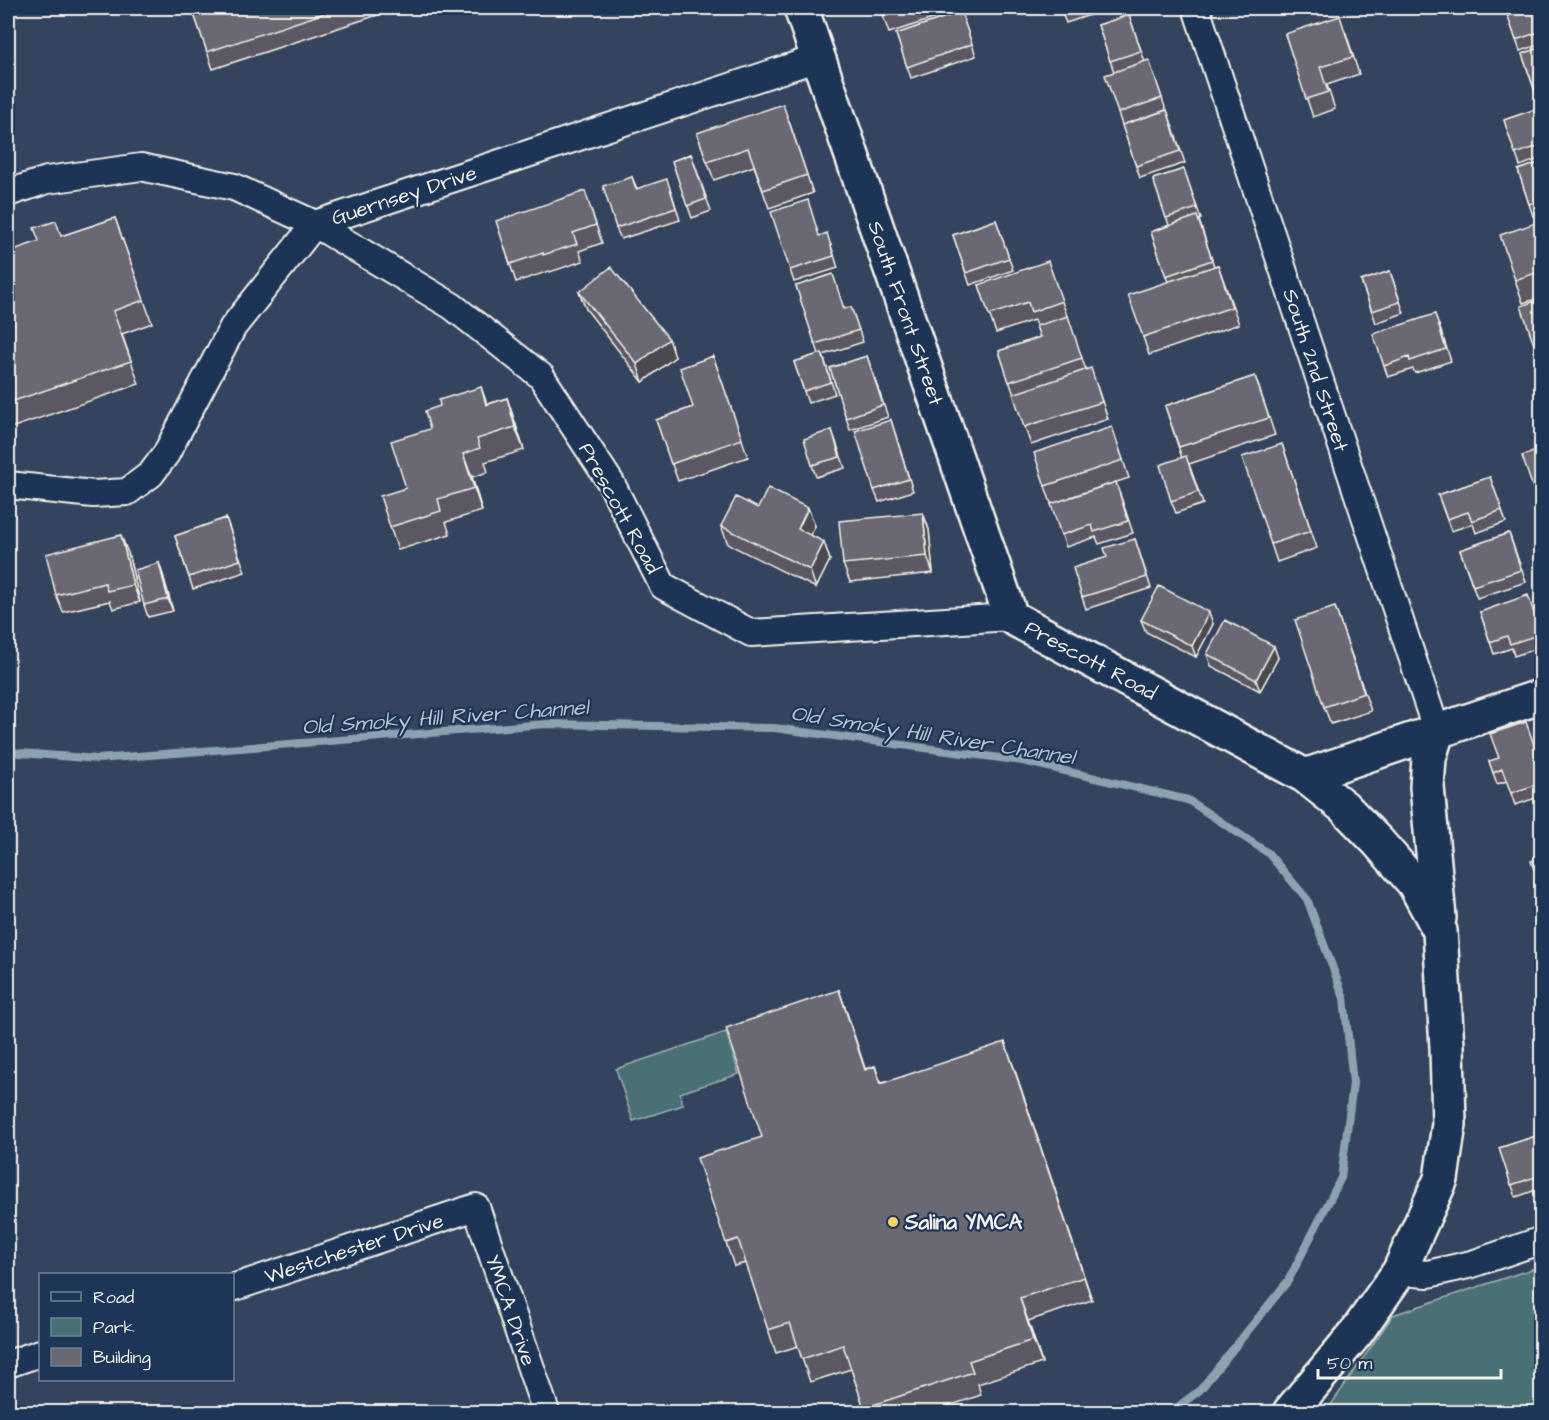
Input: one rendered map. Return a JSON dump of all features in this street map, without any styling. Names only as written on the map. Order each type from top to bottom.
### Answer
[{"type":"street","name":"South Front Street","points":[[801,8],[1011,617]]},
{"type":"street","name":"South 2nd Street","points":[[1196,8],[1437,732]]},
{"type":"street","name":"Guernsey Drive","points":[[8,485],[93,494],[127,492],[151,474],[166,454],[233,327],[315,224],[818,58]]},
{"type":"street","name":"Prescott Road","points":[[8,193],[47,180],[141,167],[234,187],[315,224],[452,306],[540,376],[611,483],[663,586],[752,633],[1011,617],[1305,776],[1344,807],[1414,883],[1440,931]]},
{"type":"street","points":[[1305,776],[1542,696]]},
{"type":"street","points":[[1290,1413],[1356,1333],[1400,1272],[1441,1179],[1449,1124],[1448,1047],[1428,786],[1429,758],[1437,732]]},
{"type":"street","name":"Westchester Drive","points":[[234,1287],[476,1207]]},
{"type":"street","name":"YMCA Drive","points":[[476,1207],[546,1413]]},
{"type":"street","points":[[1400,1272],[1428,1274],[1472,1264],[1542,1240]]},
{"type":"street","points":[[8,1364],[39,1353]]},
{"type":"green space","points":[[726,1032],[739,1074],[680,1093],[683,1105],[633,1121],[616,1069]]},
{"type":"green space","points":[[1541,1266],[1541,1412],[1326,1412],[1393,1315]]},
{"type":"building","points":[[192,8],[340,8],[207,52]]},
{"type":"building","points":[[880,8],[908,8],[883,16]]},
{"type":"building","points":[[1505,8],[1536,8],[1542,31],[1516,40]]},
{"type":"building","points":[[961,12],[972,44],[907,67],[896,34]]},
{"type":"building","points":[[1129,15],[1141,51],[1110,61],[1098,25]]},
{"type":"building","points":[[1340,16],[1353,57],[1320,67],[1328,92],[1306,99],[1285,34]]},
{"type":"building","points":[[1542,47],[1542,85],[1534,88],[1522,54]]},
{"type":"building","points":[[1149,60],[1162,98],[1118,113],[1105,75]]},
{"type":"building","points":[[783,104],[807,175],[763,190],[748,148],[707,162],[697,133]]},
{"type":"building","points":[[1542,107],[1542,145],[1515,154],[1504,120]]},
{"type":"building","points":[[1167,110],[1180,151],[1136,166],[1122,125]]},
{"type":"building","points":[[691,154],[706,199],[687,206],[672,161]]},
{"type":"building","points":[[1542,162],[1542,200],[1529,204],[1518,170]]},
{"type":"building","points":[[1184,169],[1197,208],[1166,218],[1153,179]]},
{"type":"building","points":[[632,177],[636,189],[667,179],[676,208],[616,228],[603,186]]},
{"type":"building","points":[[585,191],[596,225],[573,233],[577,244],[510,264],[496,221]]},
{"type":"building","points":[[808,200],[819,236],[827,233],[834,256],[790,270],[771,212]]},
{"type":"building","points":[[1197,216],[1212,260],[1166,276],[1151,232]]},
{"type":"building","points":[[115,218],[144,300],[113,311],[131,361],[8,403],[8,252],[39,241],[34,228],[56,221],[61,236]]},
{"type":"building","points":[[996,220],[1009,258],[966,273],[953,235]]},
{"type":"building","points":[[1542,221],[1542,271],[1515,280],[1500,235]]},
{"type":"building","points":[[1048,261],[1062,301],[1031,312],[1028,302],[989,315],[979,285]]},
{"type":"building","points":[[1218,265],[1232,307],[1143,337],[1128,295]]},
{"type":"building","points":[[611,267],[669,339],[637,364],[579,292]]},
{"type":"building","points":[[1390,271],[1400,302],[1372,311],[1361,281]]},
{"type":"building","points":[[833,274],[844,309],[851,307],[859,330],[815,344],[796,286]]},
{"type":"building","points":[[1542,299],[1542,368],[1521,306]]},
{"type":"building","points":[[1435,314],[1446,349],[1410,361],[1409,357],[1384,366],[1373,334]]},
{"type":"building","points":[[1068,316],[1082,358],[1009,382],[999,351],[1040,337],[1036,326]]},
{"type":"building","points":[[822,353],[831,382],[804,391],[794,362]]},
{"type":"building","points":[[713,356],[742,439],[671,464],[656,420],[693,407],[680,368]]},
{"type":"building","points":[[867,356],[883,405],[846,418],[830,368]]},
{"type":"building","points":[[1091,368],[1102,402],[1024,427],[1013,394]]},
{"type":"building","points":[[1255,376],[1269,418],[1179,447],[1165,406]]},
{"type":"building","points":[[481,387],[486,405],[507,398],[515,427],[477,439],[480,448],[463,454],[474,488],[438,499],[441,511],[390,527],[380,496],[406,488],[391,441],[430,429],[425,411],[440,406],[439,400]]},
{"type":"building","points":[[891,420],[909,479],[874,490],[855,431]]},
{"type":"building","points":[[1112,427],[1123,460],[1045,486],[1034,453]]},
{"type":"building","points":[[832,430],[840,457],[812,465],[804,439]]},
{"type":"building","points":[[1282,444],[1311,531],[1271,544],[1242,457]]},
{"type":"building","points":[[1542,449],[1542,514],[1522,456]]},
{"type":"building","points":[[1186,456],[1198,492],[1171,501],[1160,465]]},
{"type":"building","points":[[1490,477],[1502,510],[1472,521],[1468,512],[1447,519],[1438,495]]},
{"type":"building","points":[[1116,482],[1128,521],[1094,532],[1092,525],[1061,535],[1051,504]]},
{"type":"building","points":[[768,488],[808,508],[798,529],[824,542],[810,570],[721,526],[736,497],[758,508]]},
{"type":"building","points":[[923,513],[927,556],[843,564],[839,521]]},
{"type":"building","points":[[226,518],[240,560],[189,577],[175,536]]},
{"type":"building","points":[[1509,533],[1521,570],[1473,586],[1460,550]]},
{"type":"building","points":[[121,535],[133,585],[107,591],[105,583],[56,595],[46,554]]},
{"type":"building","points":[[1135,539],[1147,577],[1082,597],[1073,568],[1107,557],[1104,548]]},
{"type":"building","points":[[159,563],[168,599],[144,605],[135,570]]},
{"type":"building","points":[[1159,586],[1209,612],[1192,646],[1141,620]]},
{"type":"building","points":[[1528,595],[1541,634],[1510,644],[1507,636],[1490,642],[1480,612]]},
{"type":"building","points":[[1335,607],[1364,693],[1324,707],[1295,620]]},
{"type":"building","points":[[1225,620],[1274,646],[1256,680],[1207,654]]},
{"type":"building","points":[[1526,722],[1542,767],[1542,783],[1511,793],[1502,769],[1493,773],[1489,761],[1499,758],[1490,734]]},
{"type":"building","points":[[1542,858],[1542,891],[1531,861]]},
{"type":"building","name":"Salina YMCA","points":[[839,990],[865,1070],[875,1066],[880,1084],[1005,1042],[1084,1277],[1020,1298],[1033,1340],[969,1361],[973,1372],[864,1408],[843,1345],[802,1359],[790,1323],[768,1330],[738,1239],[726,1243],[697,1158],[762,1137],[726,1028]]},
{"type":"building","points":[[1542,1134],[1542,1175],[1511,1185],[1499,1148]]},
{"type":"waterway","name":"Old Smoky Hill River Channel","points":[[8,752],[98,759],[547,724],[774,728],[1023,761],[1188,800],[1268,853],[1307,899],[1344,998],[1353,1083],[1341,1178],[1288,1281],[1200,1390],[1171,1412]]},
{"type":"place","name":"Salina YMCA","points":[[893,1222]]}]
